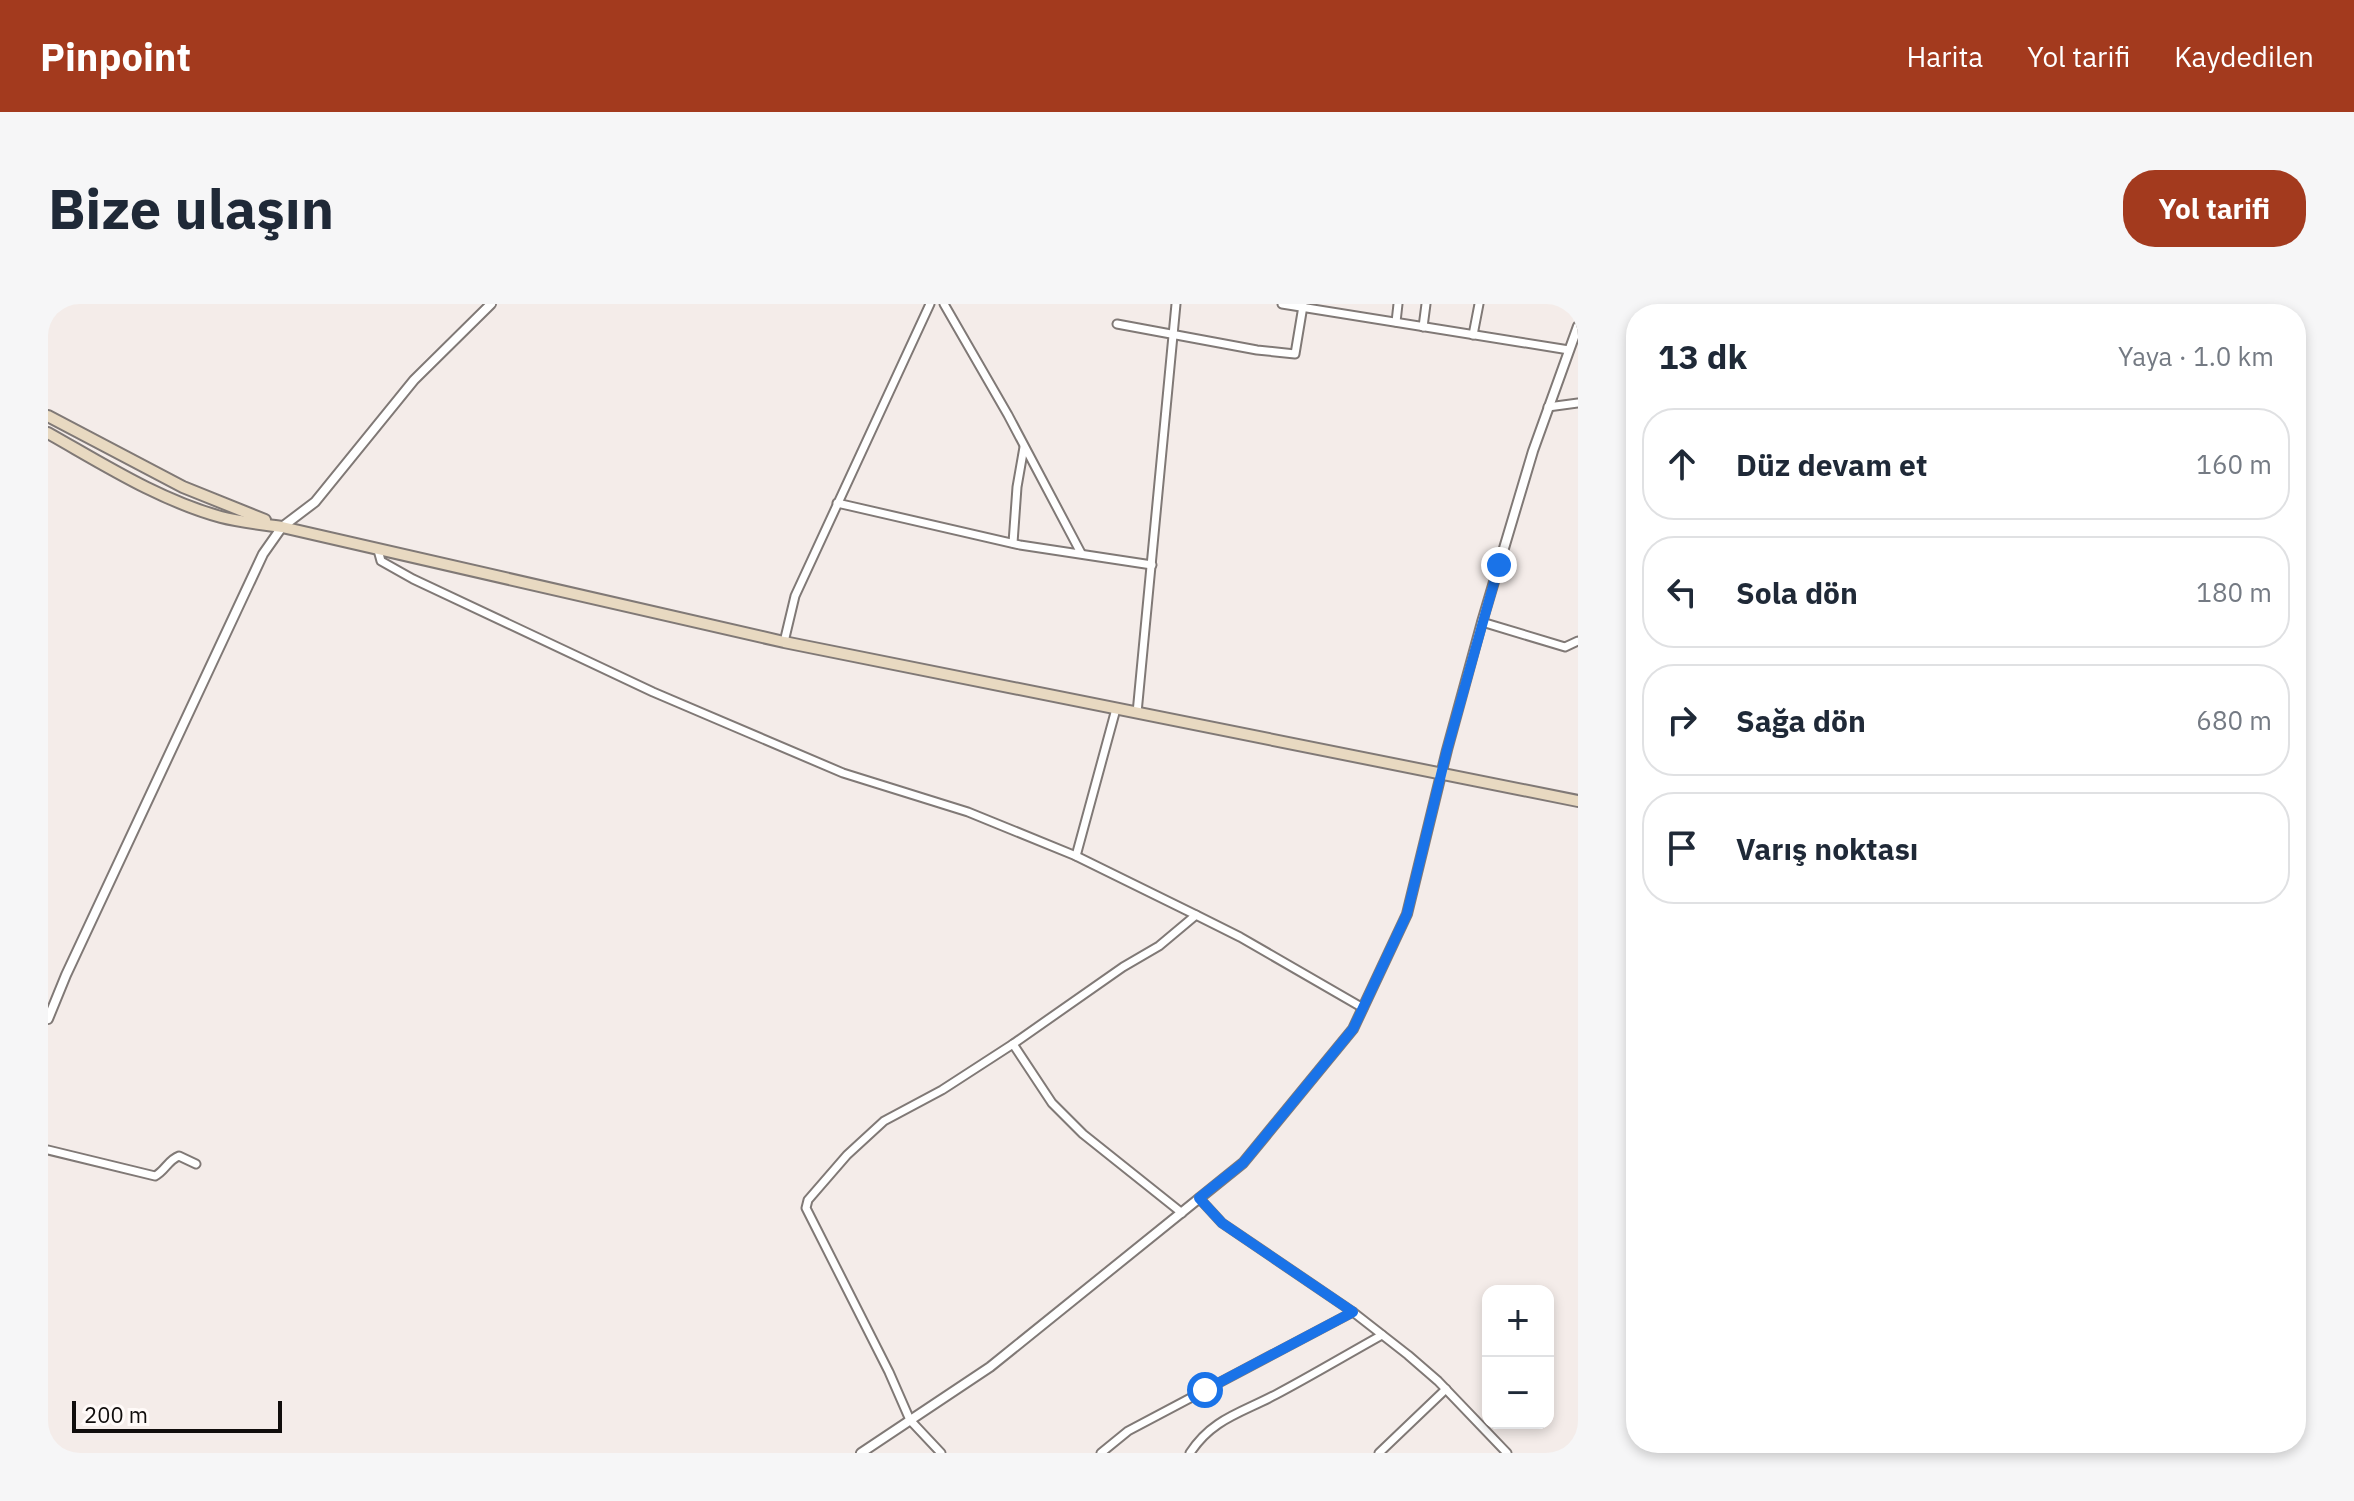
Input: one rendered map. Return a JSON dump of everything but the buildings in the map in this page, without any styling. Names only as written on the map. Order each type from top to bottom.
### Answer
[{"type":"main road","points":[[48,416],[183,487],[282,527]]},
{"type":"main road","points":[[48,433],[177,501],[221,517],[282,527],[784,642],[1578,801]]},
{"type":"street","points":[[48,1019],[263,554],[282,527],[315,502],[414,380],[491,304]]},
{"type":"street","points":[[784,642],[795,596],[930,304]]},
{"type":"street","points":[[944,304],[1081,553]]},
{"type":"street","points":[[1137,713],[1176,304]]},
{"type":"street","points":[[1282,304],[1569,350]]},
{"type":"street","points":[[1396,322],[1398,304]]},
{"type":"street","points":[[1423,327],[1426,304]]},
{"type":"street","points":[[1473,335],[1479,304]]},
{"type":"street","points":[[1117,324],[1173,336],[1295,354],[1303,306]]},
{"type":"street","points":[[861,1453],[990,1367],[1243,1163],[1353,1029],[1407,914],[1482,622],[1548,407],[1578,326]]},
{"type":"street","points":[[1548,407],[1578,403]]},
{"type":"street","points":[[1013,543],[1024,445]]},
{"type":"street","points":[[837,503],[1013,543],[1152,565]]},
{"type":"street","points":[[378,550],[381,561],[413,579],[653,692],[843,773],[968,812],[1076,856],[1240,937],[1363,1008]]},
{"type":"street","points":[[1482,622],[1565,647],[1578,641]]},
{"type":"street","points":[[1076,856],[1116,709]]},
{"type":"street","points":[[938,1452],[910,1420],[806,1208],[808,1200],[847,1155],[884,1121],[942,1090],[1013,1044],[1123,967],[1159,946],[1196,915]]},
{"type":"street","points":[[1013,1044],[1052,1103],[1083,1134],[1182,1213]]},
{"type":"street","points":[[48,1150],[155,1176],[179,1156],[196,1164]]},
{"type":"street","points":[[1199,1198],[1222,1223],[1382,1335],[1446,1389],[1507,1453]]},
{"type":"street","points":[[1101,1453],[1128,1431],[1353,1312]]},
{"type":"street","points":[[1190,1453],[1203,1435],[1219,1422],[1274,1396],[1382,1335]]},
{"type":"street","points":[[1379,1453],[1446,1389]]},
{"type":"route","points":[[1205,1390],[1353,1312],[1222,1223],[1199,1198],[1243,1163],[1353,1029],[1407,914],[1447,750],[1499,565]]}]
